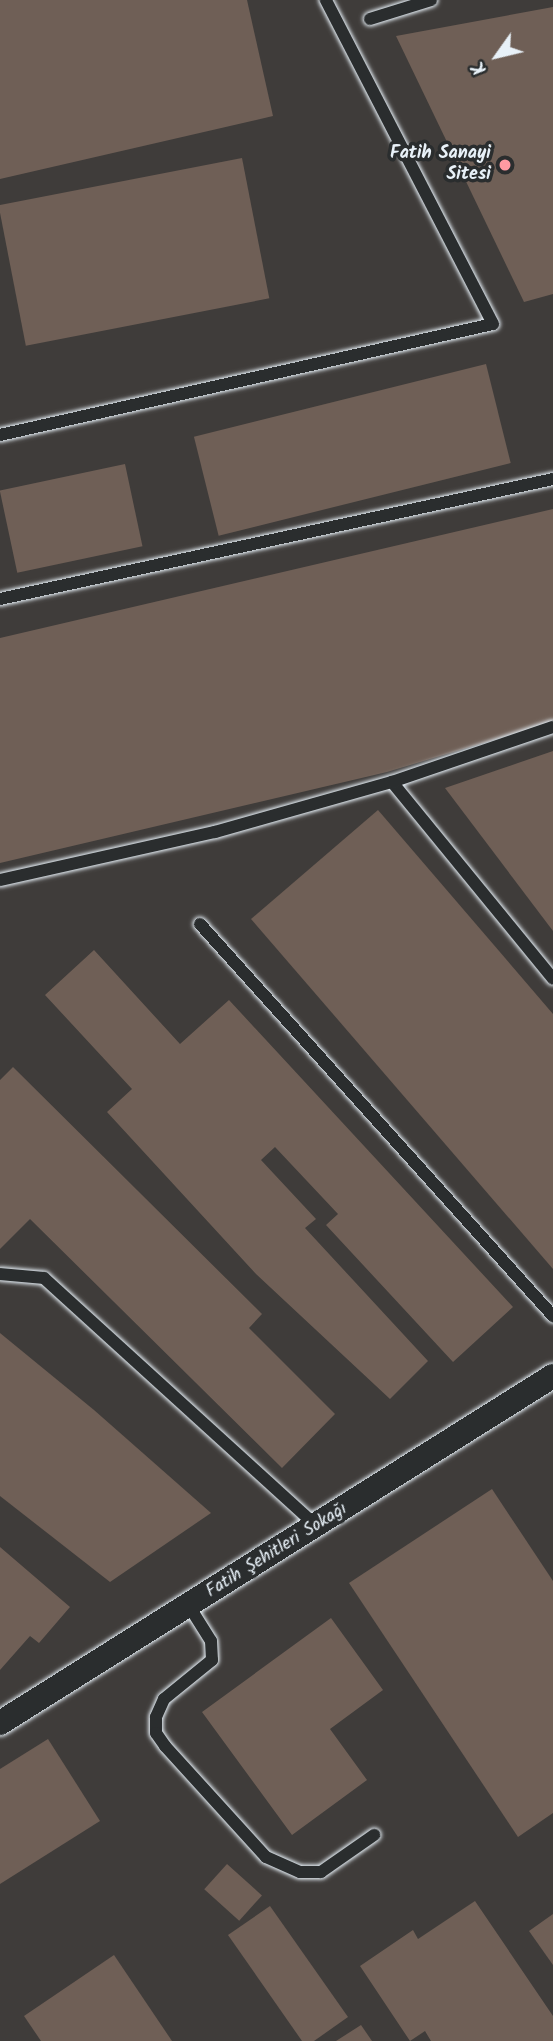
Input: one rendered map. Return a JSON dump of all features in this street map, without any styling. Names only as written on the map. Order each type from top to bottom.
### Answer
[{"type":"street","name":"Fatih Şehitleri Sokağı","points":[[0,1723],[553,1376]]},
{"type":"lane","points":[[0,435],[493,324],[326,0]]},
{"type":"lane","points":[[370,19],[431,0]]},
{"type":"lane","points":[[0,599],[553,479]]},
{"type":"lane","points":[[0,880],[215,832],[392,782],[553,727]]},
{"type":"lane","points":[[392,782],[553,979]]},
{"type":"lane","points":[[201,923],[553,1316]]},
{"type":"lane","points":[[0,1274],[44,1278],[317,1526]]},
{"type":"lane","points":[[190,1606],[211,1641],[212,1660],[164,1699],[156,1717],[156,1733],[165,1746],[266,1857],[300,1872],[321,1872],[374,1835]]},
{"type":"shaded area","points":[[0,0],[553,0],[553,2041],[0,2041]]},
{"type":"building","points":[[0,0],[247,0],[273,116],[0,179]]},
{"type":"building","name":"Fatih Sanayi Sitesi","points":[[553,7],[553,294],[524,302],[396,36]]},
{"type":"building","points":[[242,158],[269,298],[26,346],[0,205]]},
{"type":"building","points":[[486,364],[511,463],[219,536],[194,437]]},
{"type":"building","points":[[125,464],[142,546],[17,573],[0,491]]},
{"type":"building","points":[[553,509],[553,722],[387,772],[0,863],[0,638]]},
{"type":"building","points":[[553,751],[553,931],[445,788]]},
{"type":"building","points":[[378,810],[553,1014],[553,1269],[251,919]]},
{"type":"building","points":[[94,950],[180,1044],[229,1000],[513,1307],[453,1362],[326,1225],[338,1214],[275,1147],[261,1160],[316,1219],[305,1228],[428,1361],[390,1399],[256,1274],[107,1112],[132,1089],[45,995]]},
{"type":"building","points":[[13,1067],[262,1314],[249,1328],[335,1414],[282,1468],[30,1219],[0,1249],[0,1080]]},
{"type":"building","points":[[0,1333],[94,1410],[211,1513],[110,1582],[0,1496]]},
{"type":"building","points":[[492,1489],[553,1581],[553,1813],[518,1837],[349,1583]]},
{"type":"building","points":[[0,1547],[70,1607],[39,1643],[30,1636],[0,1670]]},
{"type":"building","points":[[331,1618],[383,1690],[330,1729],[367,1780],[292,1835],[202,1712]]},
{"type":"building","points":[[48,1739],[100,1821],[0,1884],[0,1769]]},
{"type":"building","points":[[227,1864],[262,1895],[239,1921],[204,1889]]},
{"type":"building","points":[[475,1901],[553,2016],[553,2041],[431,2041],[425,2031],[410,2041],[360,1966],[413,1930],[418,1939]]},
{"type":"building","points":[[270,1906],[348,2017],[314,2041],[302,2041],[228,1935]]},
{"type":"building","points":[[553,1914],[553,1965],[529,1931]]},
{"type":"building","points":[[114,1955],[172,2041],[41,2041],[24,2016]]},
{"type":"building","points":[[361,2025],[372,2041],[336,2041]]},
{"type":"place","name":"Fatih Sanayi Sitesi","points":[[505,165]]}]
